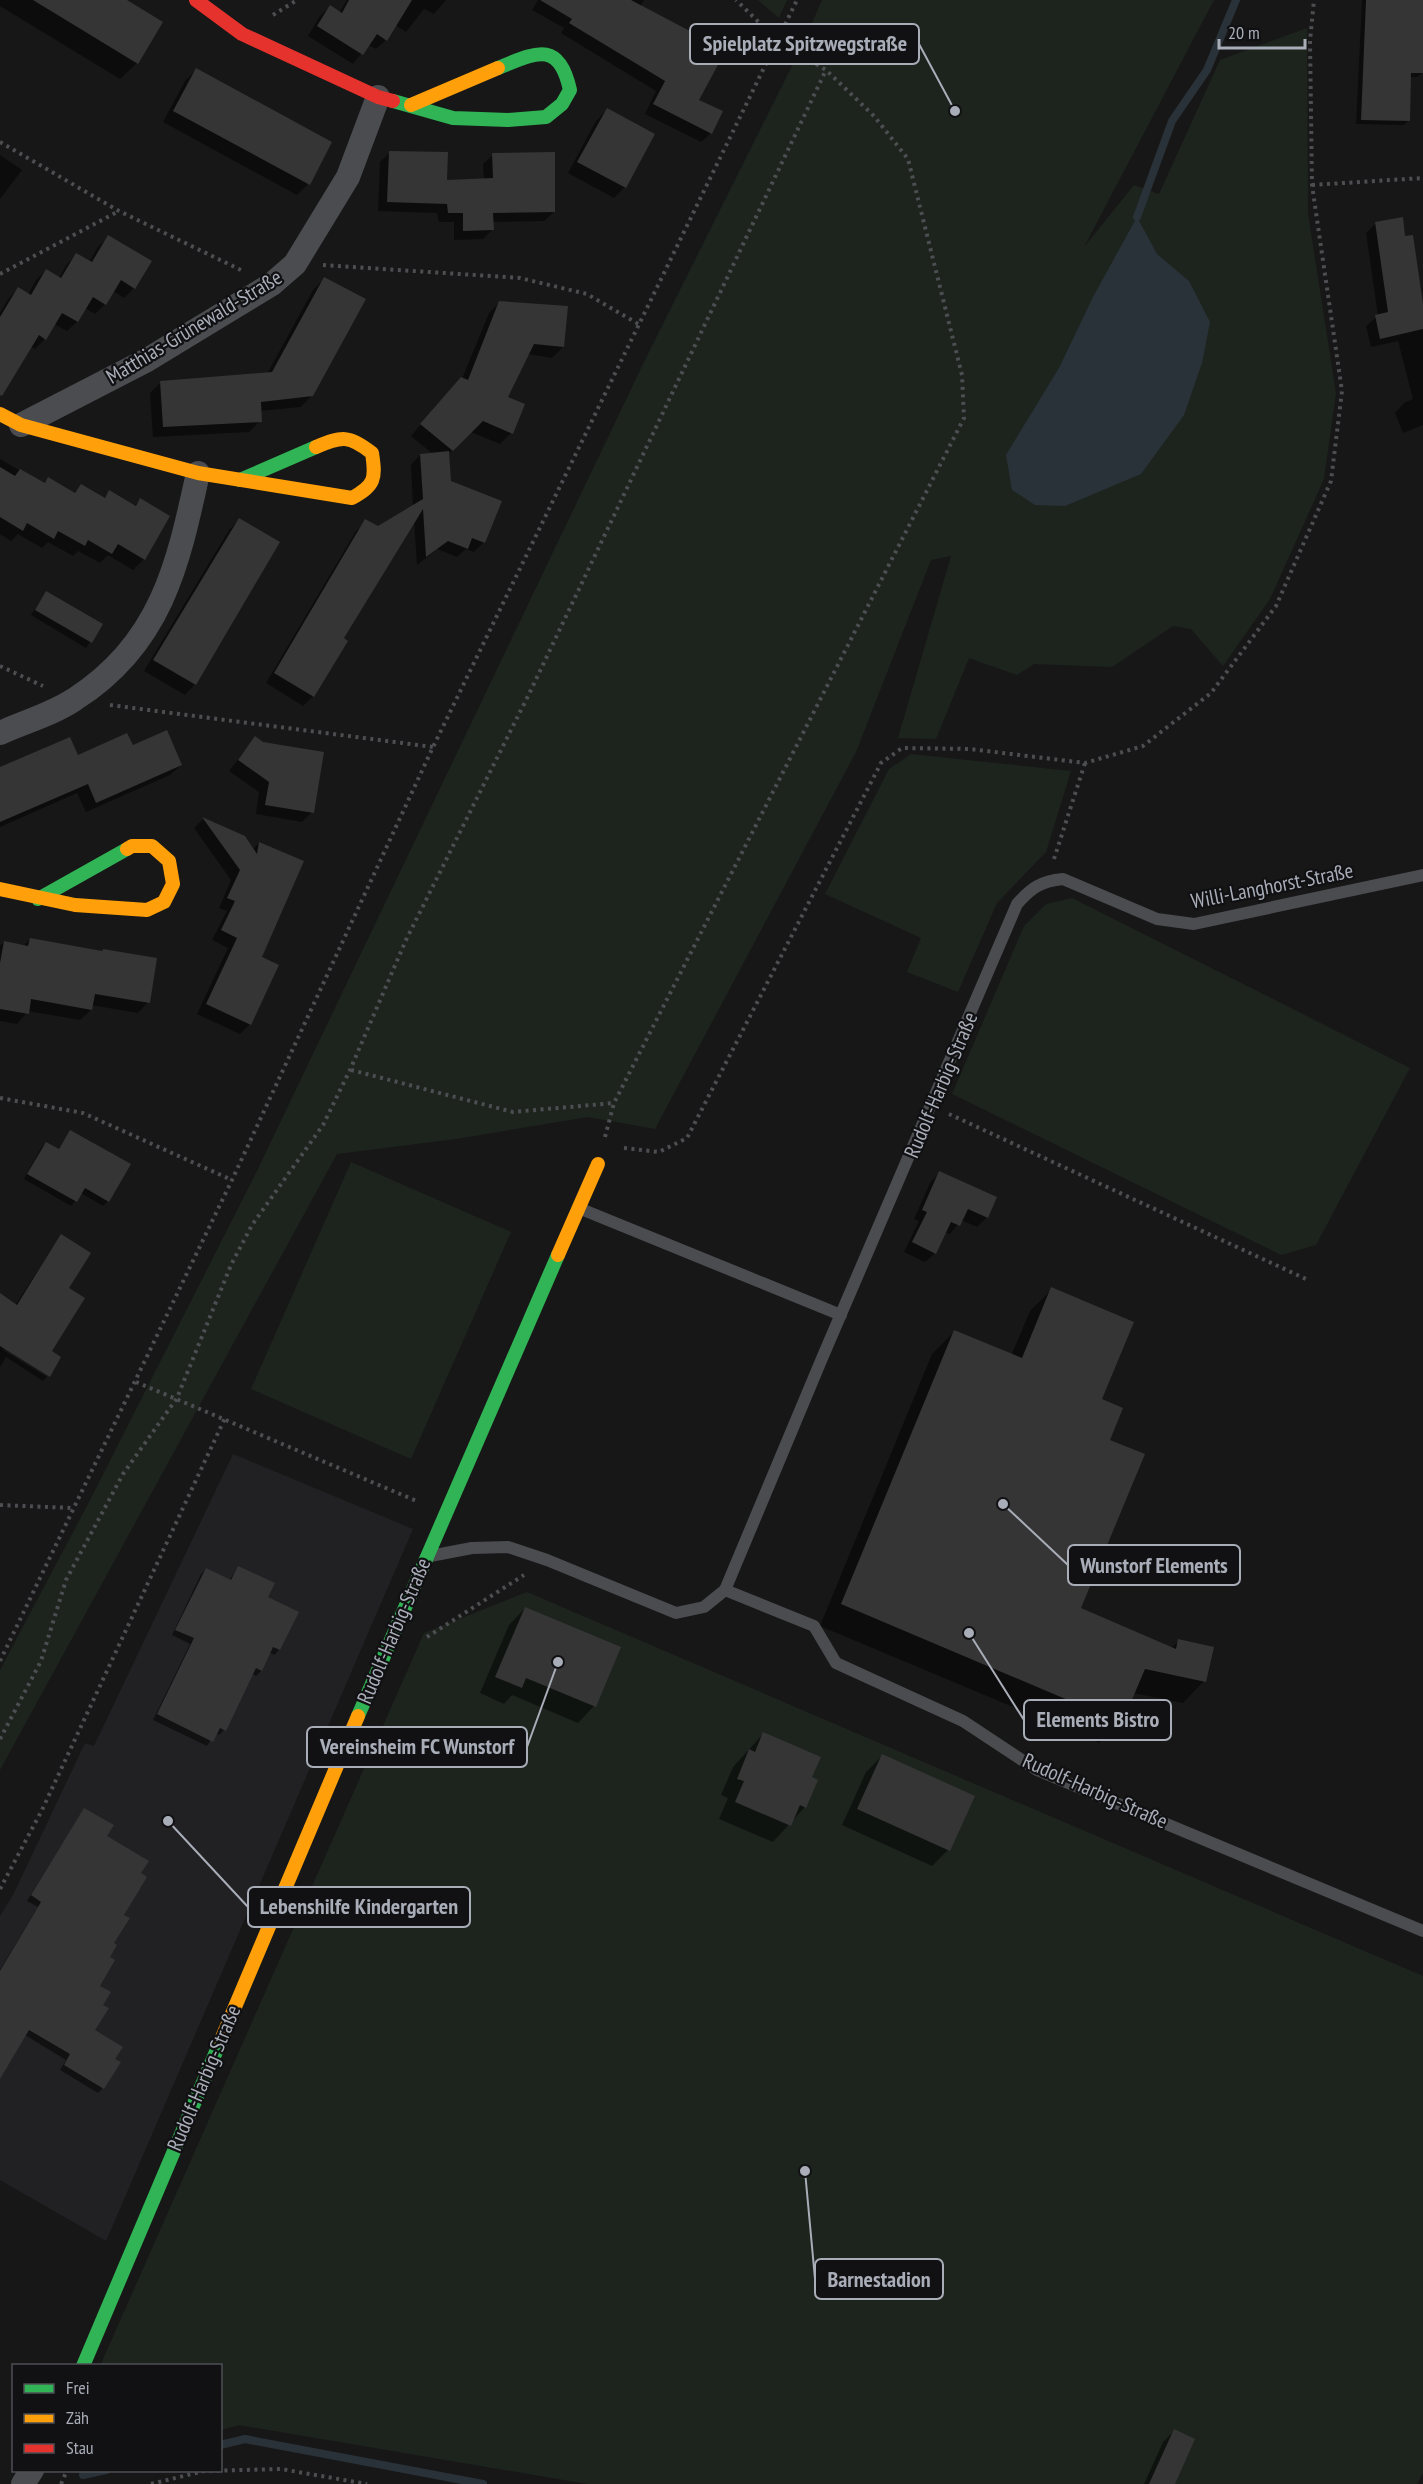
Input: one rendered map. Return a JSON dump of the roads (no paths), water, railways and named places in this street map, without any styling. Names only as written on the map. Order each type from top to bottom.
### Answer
[{"type":"street","points":[[196,0],[242,34],[378,97],[453,118],[508,120],[546,117],[562,104],[570,90],[564,65],[553,56],[534,52],[411,105]]},
{"type":"street","name":"Matthias-Grünewald-Straße","points":[[11,420],[147,360],[272,284],[296,264],[348,177],[378,97]]},
{"type":"street","name":"Matthias-Grünewald-Straße","points":[[11,420],[198,473],[240,480],[352,498],[369,488],[375,472],[372,453],[356,440],[337,438],[240,480]]},
{"type":"street","points":[[0,733],[74,700],[107,675],[135,647],[166,594],[184,538],[198,473]]},
{"type":"street","points":[[0,889],[38,899],[75,906],[147,910],[164,902],[173,884],[169,861],[152,846],[132,846],[38,899]]},
{"type":"street","name":"Rudolf-Harbig-Straße","points":[[84,2364],[426,1557],[598,1164]]},
{"type":"lane","name":"Willi-Langhorst-Straße","points":[[1047,880],[1063,879],[1157,920],[1194,924],[1423,875]]},
{"type":"lane","name":"Rudolf-Harbig-Straße","points":[[1047,880],[1029,889],[1017,904],[726,1590],[814,1626],[836,1663],[963,1721],[1037,1770],[1423,1931]]},
{"type":"lane","points":[[579,1208],[841,1315]]},
{"type":"lane","points":[[426,1557],[472,1548],[508,1547],[548,1560],[676,1613],[704,1607],[726,1590]]},
{"type":"waterway","points":[[1137,217],[1172,121],[1207,70],[1236,0]]},
{"type":"waterway","points":[[222,2445],[245,2439],[483,2484]]},
{"type":"waterway","points":[[83,2475],[97,2472]]},
{"type":"place","name":"Spielplatz Spitzwegstraße","points":[[955,111]]},
{"type":"place","name":"Wunstorf Elements","points":[[1003,1504]]},
{"type":"place","name":"Elements Bistro","points":[[969,1633]]},
{"type":"place","name":"Vereinsheim FC Wunstorf","points":[[558,1662]]},
{"type":"place","name":"Lebenshilfe Kindergarten","points":[[168,1821]]},
{"type":"place","name":"Barnestadion","points":[[805,2171]]}]
